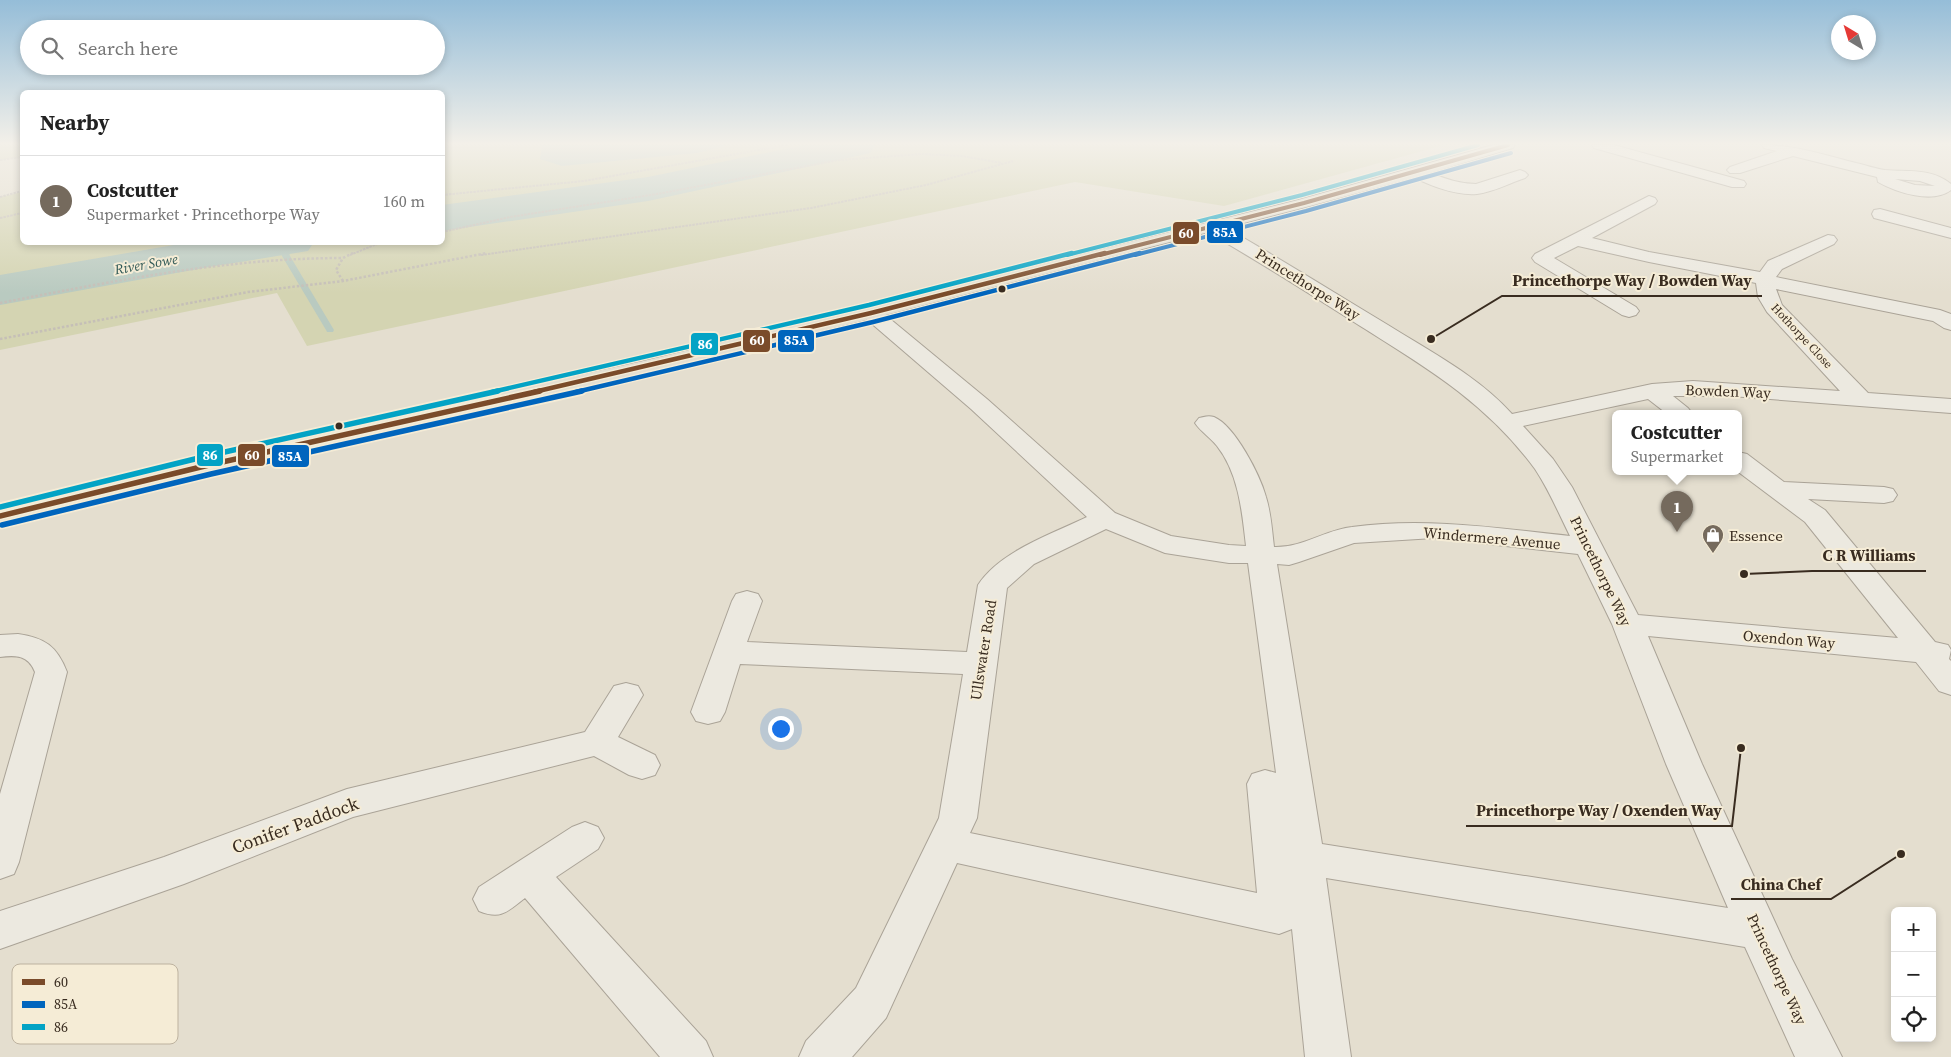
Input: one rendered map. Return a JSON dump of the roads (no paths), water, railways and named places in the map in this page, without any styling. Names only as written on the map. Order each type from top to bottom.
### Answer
[{"type":"main road","points":[[0,516],[209,465],[643,368],[871,313],[1334,194]]},
{"type":"street","points":[[1629,311],[1541,258],[1649,201]]},
{"type":"street","points":[[1880,214],[1951,233]]},
{"type":"street","name":"Princethorpe Way","points":[[1211,227],[1258,253],[1436,363],[1473,390],[1508,422],[1544,464],[1559,487],[1627,624],[1684,764],[1759,931],[1819,1057]]},
{"type":"street","points":[[1576,240],[1649,257],[1947,317]]},
{"type":"street","points":[[1765,280],[1775,265],[1828,240]]},
{"type":"street","name":"Hothorpe Close","points":[[1765,280],[1766,291],[1774,308],[1861,399]]},
{"type":"street","points":[[871,313],[979,404],[1105,519]]},
{"type":"street","name":"Bowden Way","points":[[1508,422],[1652,391],[1711,388],[1951,406]]},
{"type":"street","points":[[1652,391],[1676,410]]},
{"type":"street","points":[[1207,423],[1227,442],[1253,497],[1304,858],[1328,1057]]},
{"type":"street","points":[[1742,462],[1815,516],[1938,653],[1951,683]]},
{"type":"street","points":[[1777,489],[1884,495]]},
{"type":"street","name":"Windermere Avenue","points":[[1105,519],[1165,544],[1229,554],[1290,556],[1351,535],[1434,530],[1589,547]]},
{"type":"street","name":"Ullswater Road","points":[[822,1057],[871,1003],[958,818],[993,585],[1024,558],[1105,519]]},
{"type":"street","points":[[708,712],[747,601]]},
{"type":"street","name":"Oxendon Way","points":[[1627,624],[1938,653]]},
{"type":"street","points":[[0,646],[38,649],[47,659],[51,672],[0,862]]},
{"type":"street","points":[[728,652],[980,664]]},
{"type":"street","points":[[626,695],[597,742],[642,765]]},
{"type":"street","name":"Conifer Paddock","points":[[0,930],[170,872],[347,804],[597,742]]},
{"type":"street","points":[[945,844],[1279,916],[1265,784]]},
{"type":"street","points":[[492,899],[585,838]]},
{"type":"street","points":[[1304,858],[1759,931]]},
{"type":"street","points":[[528,874],[690,1057]]},
{"type":"waterway","name":"River Sowe","points":[[445,218],[610,194]]},
{"type":"waterway","name":"River Sowe","points":[[0,290],[209,253],[269,245]]},
{"type":"waterway","points":[[282,245],[286,256],[330,330]]},
{"type":"place","name":"Princethorpe Way / Bowden Way","points":[[1431,339]]},
{"type":"place","name":"Costcutter","points":[[1677,532]]},
{"type":"place","name":"Essence","points":[[1713,554]]},
{"type":"place","name":"C R Williams","points":[[1744,574]]},
{"type":"place","name":"Princethorpe Way / Oxenden Way","points":[[1741,748]]},
{"type":"place","name":"China Chef","points":[[1901,854]]}]
